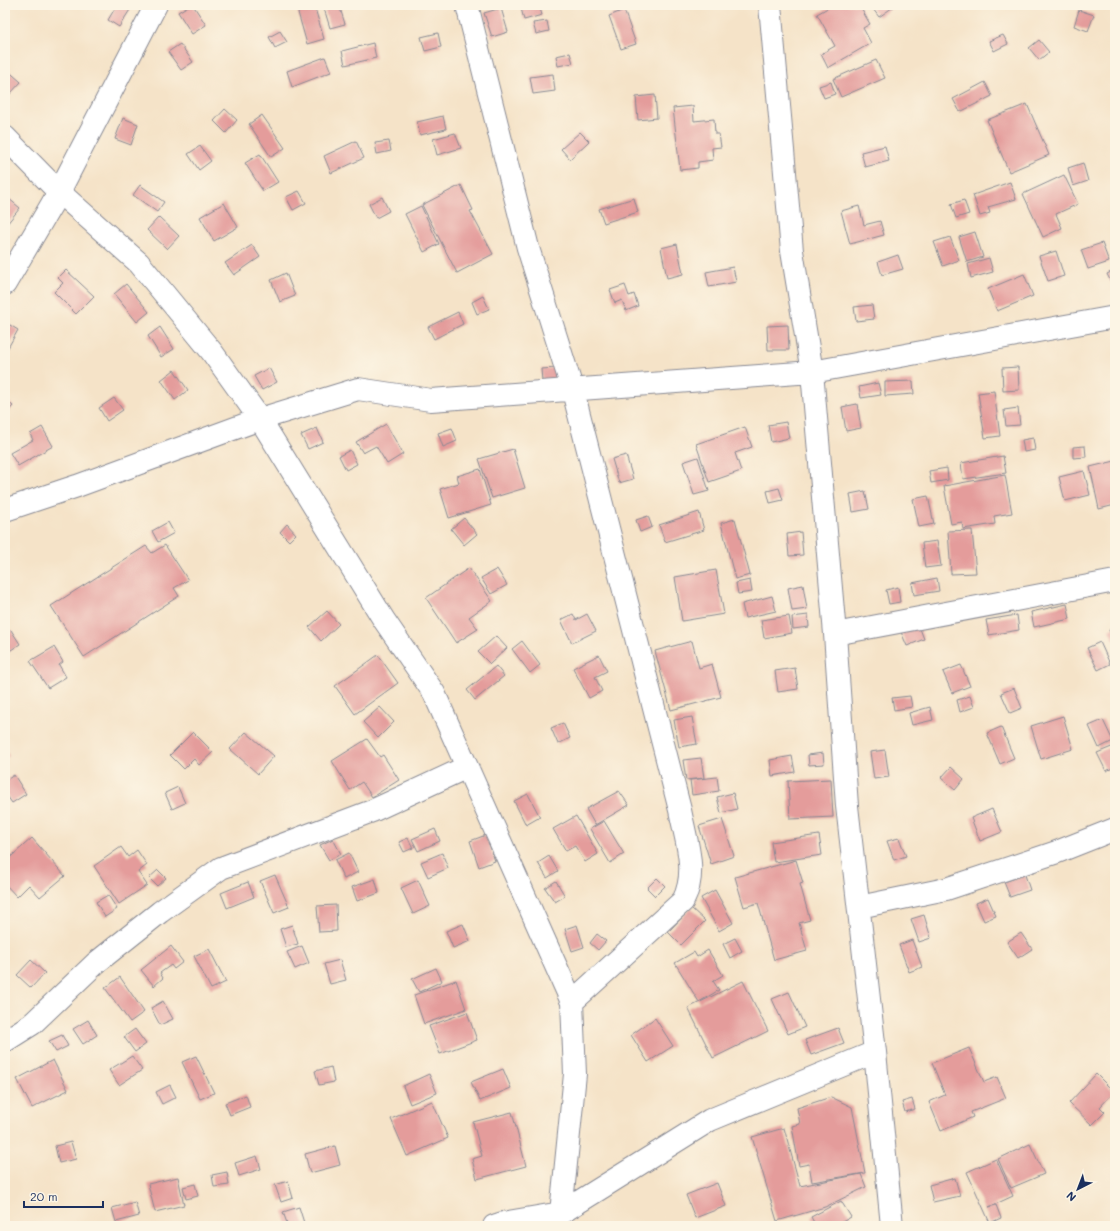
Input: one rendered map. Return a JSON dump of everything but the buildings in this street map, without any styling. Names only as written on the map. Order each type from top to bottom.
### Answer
[{"type":"street","points":[[5,284],[59,192],[156,5]]},
{"type":"street","points":[[467,5],[528,248],[573,391],[680,810],[692,873],[690,889],[683,901],[572,1002]]},
{"type":"street","points":[[770,5],[792,251],[812,372],[835,634],[847,806],[875,1052],[892,1226]]},
{"type":"street","points":[[5,137],[59,192],[139,263],[212,352],[260,419],[384,620],[434,692],[572,1002],[575,1074],[561,1213]]},
{"type":"street","points":[[5,510],[78,486],[260,419],[358,389],[432,400],[573,391],[812,372],[1115,317]]},
{"type":"street","points":[[835,634],[1115,581]]},
{"type":"street","points":[[5,1042],[32,1024],[96,963],[160,912],[221,868],[372,811],[467,767]]},
{"type":"street","points":[[859,907],[946,889],[1057,852],[1115,829]]},
{"type":"street","points":[[494,1226],[503,1223],[561,1213],[710,1120],[875,1052]]}]
